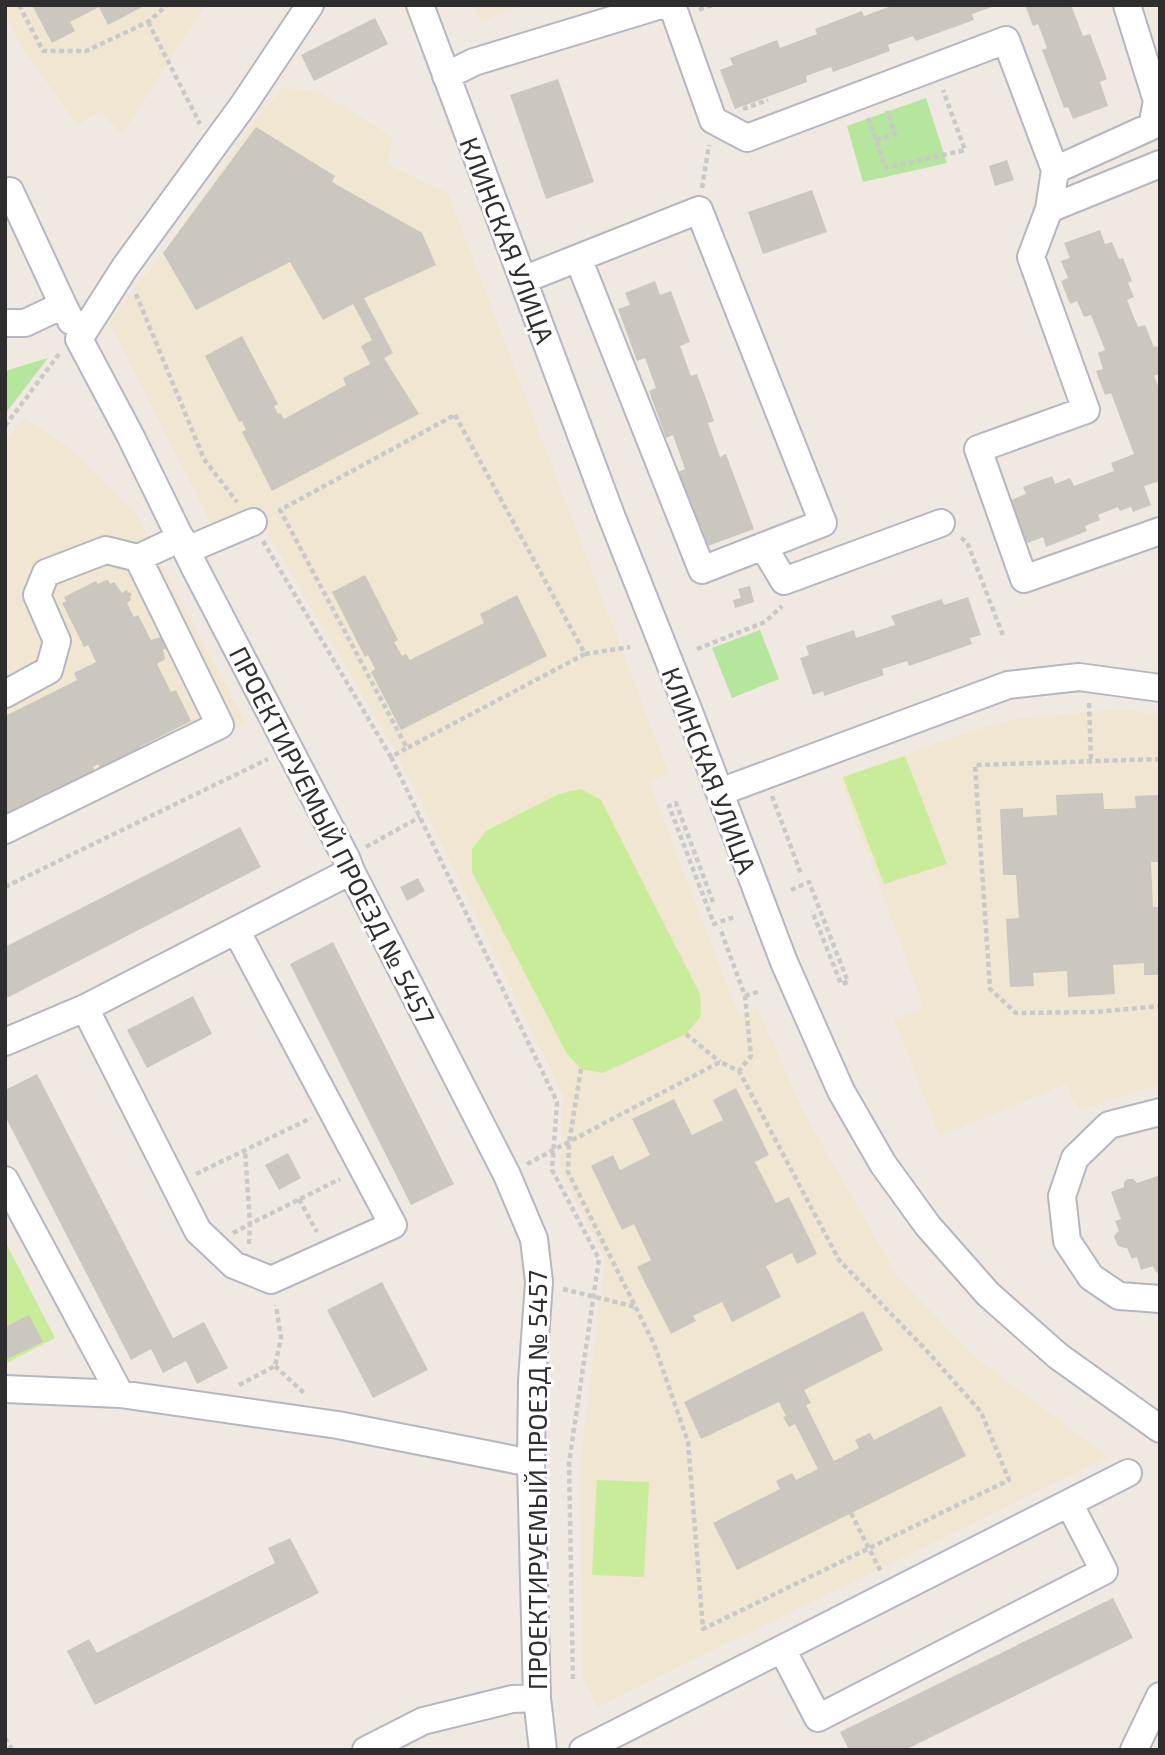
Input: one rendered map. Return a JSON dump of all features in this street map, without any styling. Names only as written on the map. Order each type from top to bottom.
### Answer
[{"type":"street","points":[[73,342],[244,104],[310,5]]},
{"type":"street","name":"КЛИНСКАЯ УЛИЦА","points":[[420,5],[611,515],[784,962],[841,1091],[883,1164],[928,1226],[988,1294],[1058,1356],[1160,1429]]},
{"type":"street","points":[[446,76],[474,62],[661,5]]},
{"type":"street","points":[[672,5],[713,120],[747,138],[1006,40],[1055,170],[1049,209],[1031,257],[1086,410],[978,449],[1024,579],[1160,531]]},
{"type":"street","points":[[1055,170],[1152,126],[1157,101],[1126,5]]},
{"type":"street","points":[[1049,209],[1160,164]]},
{"type":"street","name":"ПРОЕКТИРУЕМЫЙ ПРОЕЗД № 5457","points":[[7,188],[63,305],[73,342],[184,544],[349,864],[507,1175],[534,1239],[539,1282],[532,1381],[531,1463],[537,1698],[543,1750]]},
{"type":"street","points":[[523,280],[578,258],[699,210],[823,523],[702,570],[578,258]]},
{"type":"street","points":[[5,323],[25,323],[63,305]]},
{"type":"street","points":[[5,694],[49,670],[57,641],[37,595],[46,573],[106,550],[138,558],[253,522]]},
{"type":"street","points":[[763,546],[784,581],[941,523]]},
{"type":"street","points":[[5,830],[220,725],[138,558]]},
{"type":"street","points":[[719,792],[1008,685],[1079,677],[1160,688]]},
{"type":"street","points":[[5,1042],[85,1008],[236,930],[349,864]]},
{"type":"street","points":[[85,1008],[198,1231],[234,1265],[271,1280],[393,1225],[236,930]]},
{"type":"street","points":[[1160,1112],[1110,1125],[1075,1157],[1062,1196],[1067,1241],[1091,1277],[1119,1296],[1160,1299]]},
{"type":"street","points":[[5,1180],[120,1394]]},
{"type":"street","points":[[5,1390],[120,1394],[338,1425],[531,1463]]},
{"type":"street","points":[[583,1750],[1128,1473]]},
{"type":"street","points":[[782,1649],[818,1718],[830,1712],[1104,1571],[1069,1503]]},
{"type":"street","points":[[1134,1750],[1160,1696]]},
{"type":"street","points":[[366,1750],[423,1721],[512,1699],[537,1698]]},
{"type":"path","points":[[19,5],[43,51],[86,51],[148,22],[167,5]]},
{"type":"path","points":[[698,9],[712,5]]},
{"type":"path","points":[[148,22],[206,135]]},
{"type":"path","points":[[866,114],[886,168],[965,150],[942,85]]},
{"type":"path","points":[[876,140],[895,134],[879,88]]},
{"type":"path","points":[[699,210],[713,120]]},
{"type":"path","points":[[5,426],[73,342]]},
{"type":"path","points":[[585,654],[455,415],[280,510],[407,748],[585,654],[630,648]]},
{"type":"path","points":[[941,523],[967,542],[1004,638]]},
{"type":"path","points":[[697,649],[765,622],[787,602],[784,581]]},
{"type":"path","points":[[1089,701],[1091,761]]},
{"type":"path","points":[[5,887],[275,755]]},
{"type":"path","points":[[1160,759],[975,765],[990,989],[1016,1013],[1096,1012],[1160,1006]]},
{"type":"path","points":[[774,802],[801,874]]},
{"type":"path","points":[[713,902],[676,803],[669,806],[714,924],[734,917]]},
{"type":"path","points":[[349,864],[420,817]]},
{"type":"path","points":[[791,890],[809,882],[848,982],[841,984],[812,911]]},
{"type":"path","points":[[720,928],[745,996],[751,1056],[739,1071]]},
{"type":"path","points":[[745,996],[761,991]]},
{"type":"path","points":[[581,1069],[569,1143],[568,1172],[654,1344],[688,1442],[703,1629],[1009,1480],[981,1412],[926,1350],[839,1260],[739,1071],[719,1062],[686,1034]]},
{"type":"path","points":[[554,1150],[719,1062]]},
{"type":"path","points":[[174,1185],[331,1108]]},
{"type":"path","points":[[245,1150],[250,1223]]},
{"type":"path","points":[[212,1245],[362,1167]]},
{"type":"path","points":[[299,1199],[329,1254]]},
{"type":"path","points":[[201,1406],[275,1366],[282,1338],[271,1280]]},
{"type":"path","points":[[539,1282],[636,1307]]},
{"type":"path","points":[[851,1513],[892,1593]]},
{"type":"path","points":[[5,1738],[12,1750]]},
{"type":"shaded area","points":[[5,5],[206,5],[122,134],[100,111],[78,125],[24,51],[5,13]]},
{"type":"shaded area","points":[[473,5],[523,5],[481,21]]},
{"type":"shaded area","points":[[283,88],[321,92],[392,137],[388,165],[448,193],[669,774],[649,782],[739,1016],[757,1008],[804,1113],[898,1277],[976,1358],[1108,1457],[597,1707],[583,1677],[580,1466],[605,1259],[560,1170],[563,1096],[397,754],[260,520],[214,529],[109,322],[163,253],[256,119]]},
{"type":"shaded area","points":[[24,417],[69,447],[137,515],[246,723],[5,844],[5,442]]},
{"type":"shaded area","points":[[1123,709],[1160,716],[1160,1084],[1079,1110],[1066,1084],[940,1136],[894,1019],[924,1007],[840,778],[1010,720]]},
{"type":"green space","points":[[926,98],[947,163],[863,182],[847,126]]},
{"type":"green space","points":[[48,358],[5,414],[5,371]]},
{"type":"green space","points":[[760,630],[779,679],[732,698],[712,648]]},
{"type":"green space","points":[[905,756],[947,864],[884,884],[843,777]]},
{"type":"green space","points":[[581,789],[601,800],[700,994],[701,1016],[686,1034],[603,1073],[581,1069],[566,1052],[472,872],[472,849],[486,831],[559,794]]},
{"type":"green space","points":[[5,1241],[55,1338],[5,1364]]},
{"type":"green space","points":[[597,1480],[649,1482],[644,1577],[592,1575]]},
{"type":"building","points":[[32,5],[146,5],[108,25],[99,7],[70,22],[75,31],[52,43]]},
{"type":"building","points":[[894,5],[995,6],[972,14],[974,20],[916,41],[913,36],[888,45],[890,51],[833,72],[831,67],[806,76],[807,82],[735,109],[720,70],[733,65],[730,58],[777,40],[780,48],[817,34],[815,29],[862,11],[864,16]]},
{"type":"building","points":[[1025,5],[1071,5],[1083,36],[1090,34],[1107,79],[1100,82],[1108,106],[1073,119],[1068,107],[1064,108],[1042,50],[1047,48],[1038,24],[1033,26]]},
{"type":"building","points":[[375,18],[388,44],[314,81],[301,55]]},
{"type":"building","points":[[558,79],[594,182],[546,199],[510,95]]},
{"type":"building","points":[[256,127],[335,176],[332,182],[422,233],[436,265],[364,298],[393,353],[384,358],[419,414],[272,491],[242,432],[246,430],[242,421],[239,422],[205,356],[242,336],[278,404],[274,406],[278,414],[284,419],[346,385],[343,378],[370,364],[361,346],[372,340],[353,304],[323,320],[290,262],[196,310],[163,253]]},
{"type":"building","points":[[1007,160],[1014,180],[995,186],[989,166]]},
{"type":"building","points":[[812,190],[827,232],[763,254],[748,212]]},
{"type":"building","points":[[1100,230],[1105,244],[1112,242],[1119,259],[1123,258],[1132,281],[1128,283],[1134,297],[1127,300],[1138,327],[1145,325],[1154,347],[1157,346],[1160,354],[1160,374],[1154,376],[1160,391],[1160,481],[1144,486],[1151,505],[1133,512],[1131,507],[1120,511],[1118,507],[1098,515],[1100,520],[1085,526],[1087,531],[1046,547],[1043,537],[1025,544],[1009,501],[1026,494],[1023,487],[1052,476],[1055,484],[1070,478],[1074,486],[1114,471],[1111,463],[1134,454],[1111,393],[1105,395],[1096,371],[1103,369],[1098,353],[1105,350],[1091,315],[1084,317],[1077,301],[1070,304],[1061,281],[1068,278],[1061,261],[1070,258],[1064,243]]},
{"type":"building","points":[[655,281],[660,295],[671,291],[690,342],[680,346],[691,376],[697,374],[714,421],[708,423],[720,457],[726,454],[754,529],[705,547],[678,472],[685,469],[673,435],[666,438],[649,391],[656,388],[645,358],[637,361],[618,309],[630,305],[625,293]]},
{"type":"building","points":[[365,575],[398,640],[394,642],[402,656],[406,654],[410,660],[484,623],[480,614],[517,595],[547,656],[401,730],[371,672],[375,669],[368,655],[365,657],[332,592]]},
{"type":"building","points":[[106,580],[110,584],[114,582],[122,593],[127,590],[130,592],[131,600],[127,603],[134,617],[138,615],[151,640],[163,636],[169,647],[163,650],[165,659],[157,664],[171,692],[176,690],[191,721],[140,747],[142,752],[101,769],[98,764],[93,767],[97,776],[5,821],[5,716],[77,680],[74,673],[96,662],[88,645],[84,647],[62,603],[66,601],[64,597],[96,581],[98,584]]},
{"type":"building","points":[[750,586],[754,602],[735,608],[733,600],[741,598],[738,589]]},
{"type":"building","points":[[968,597],[981,635],[970,638],[972,644],[909,666],[907,661],[882,669],[884,675],[824,696],[823,691],[813,695],[800,658],[809,655],[806,646],[854,630],[856,638],[895,625],[891,616],[942,599],[944,605]]},
{"type":"building","points":[[1103,793],[1104,809],[1136,808],[1135,796],[1158,795],[1160,862],[1151,862],[1153,907],[1160,907],[1160,975],[1144,975],[1144,963],[1113,965],[1115,994],[1068,997],[1067,971],[1033,973],[1034,986],[1010,987],[1006,919],[1019,918],[1016,875],[1003,875],[1000,809],[1023,808],[1023,817],[1057,815],[1056,795]]},
{"type":"building","points":[[240,827],[261,867],[5,999],[5,947]]},
{"type":"building","points":[[418,878],[425,891],[407,901],[400,887]]},
{"type":"building","points":[[333,942],[454,1184],[411,1205],[290,964]]},
{"type":"building","points":[[193,996],[212,1034],[147,1068],[127,1030]]},
{"type":"building","points":[[37,1074],[173,1338],[204,1322],[228,1368],[197,1384],[186,1361],[163,1373],[151,1349],[131,1360],[5,1116],[5,1090]]},
{"type":"building","points":[[736,1088],[769,1155],[755,1162],[776,1203],[789,1197],[817,1254],[797,1264],[792,1253],[766,1266],[781,1297],[732,1322],[722,1302],[693,1316],[696,1321],[671,1334],[637,1267],[651,1260],[634,1224],[622,1230],[591,1166],[613,1155],[620,1170],[650,1155],[632,1119],[674,1099],[692,1135],[723,1120],[713,1100]]},
{"type":"building","points":[[288,1153],[301,1178],[279,1190],[265,1165]]},
{"type":"building","points":[[1160,1175],[1160,1274],[1153,1266],[1141,1270],[1137,1257],[1132,1259],[1127,1248],[1118,1246],[1114,1237],[1119,1231],[1115,1221],[1121,1219],[1111,1192],[1124,1187],[1124,1182],[1128,1179],[1137,1183]]},
{"type":"building","points":[[382,1282],[428,1370],[373,1398],[327,1310]]},
{"type":"building","points":[[863,1311],[883,1350],[804,1390],[811,1403],[806,1405],[834,1461],[859,1448],[855,1440],[870,1433],[874,1440],[941,1406],[966,1456],[737,1570],[713,1523],[780,1489],[776,1481],[792,1473],[796,1480],[818,1469],[795,1424],[789,1427],[783,1417],[786,1416],[779,1402],[701,1439],[684,1402]]},
{"type":"building","points":[[29,1315],[43,1342],[5,1360],[5,1327]]},
{"type":"building","points":[[290,1538],[319,1593],[95,1705],[67,1651],[89,1639],[97,1653],[275,1563],[268,1548]]},
{"type":"building","points":[[1113,1598],[1133,1638],[905,1750],[849,1750],[840,1732]]}]
